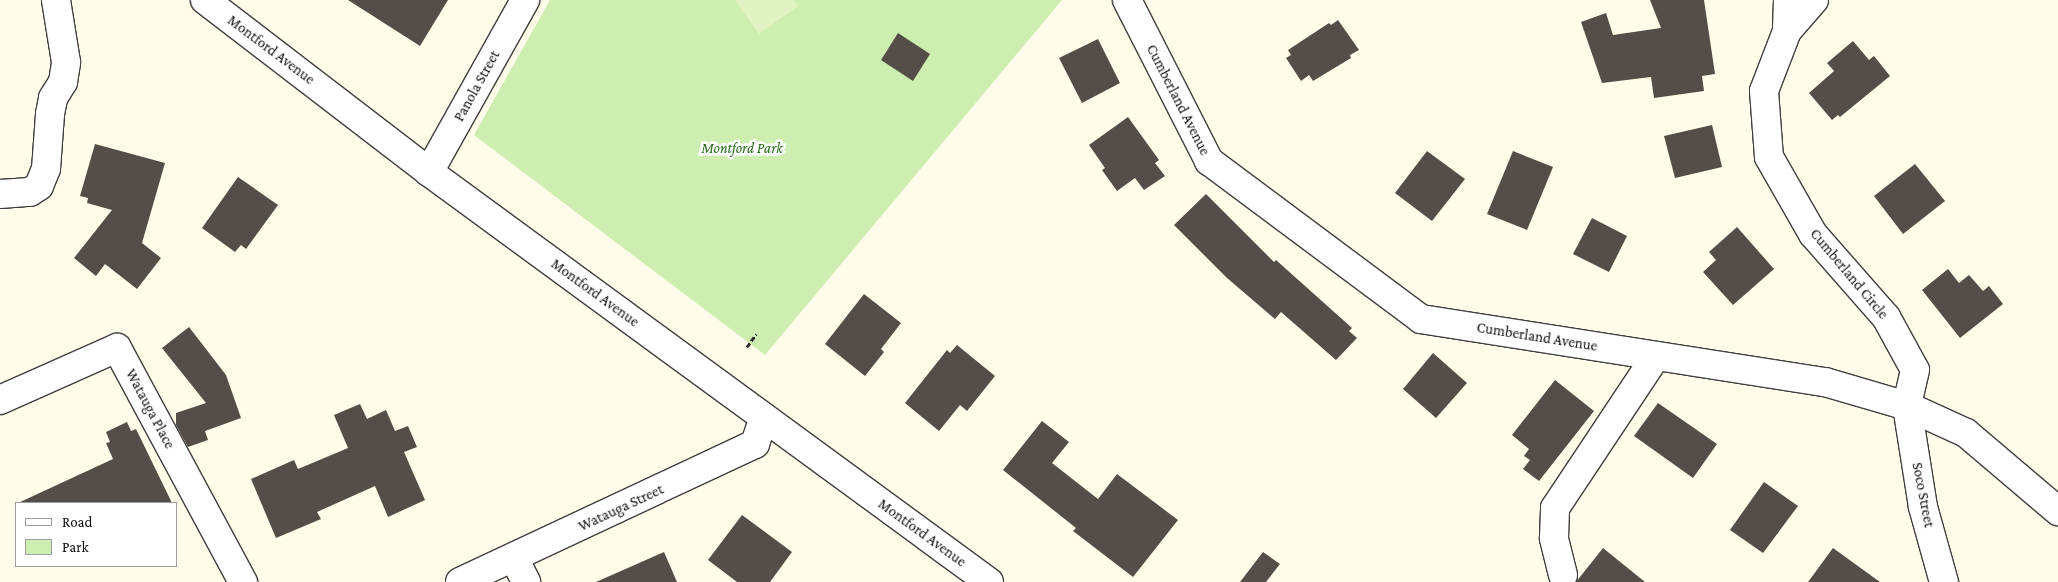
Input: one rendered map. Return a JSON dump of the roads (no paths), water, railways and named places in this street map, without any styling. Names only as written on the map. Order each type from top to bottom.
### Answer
[{"type":"street","points":[[0,194],[30,192],[40,186],[46,168],[53,98],[63,82],[66,62],[56,0]]},
{"type":"street","name":"Montford Avenue","points":[[205,0],[429,172],[989,582]]},
{"type":"street","name":"Panola Street","points":[[429,172],[525,0]]},
{"type":"street","name":"Cumberland Avenue","points":[[1127,0],[1209,161],[1421,319],[1826,382],[1907,406],[1966,433],[2058,511]]},
{"type":"street","name":"Cumberland Circle","points":[[1788,0],[1787,31],[1764,91],[1769,157],[1813,234],[1886,317],[1915,370],[1907,406]]},
{"type":"street","points":[[1787,31],[1814,0]]},
{"type":"street","name":"Watauga Place","points":[[0,400],[117,348],[243,582]]},
{"type":"street","points":[[1563,575],[1554,538],[1555,508],[1656,356]]},
{"type":"street","name":"Soco Street","points":[[1907,406],[1923,507],[1944,582]]},
{"type":"street","name":"Watauga Street","points":[[460,582],[755,444],[764,417]]},
{"type":"street","points":[[514,558],[526,582]]},
{"type":"park label","name":"Montford Park","points":[[742,149]]}]
